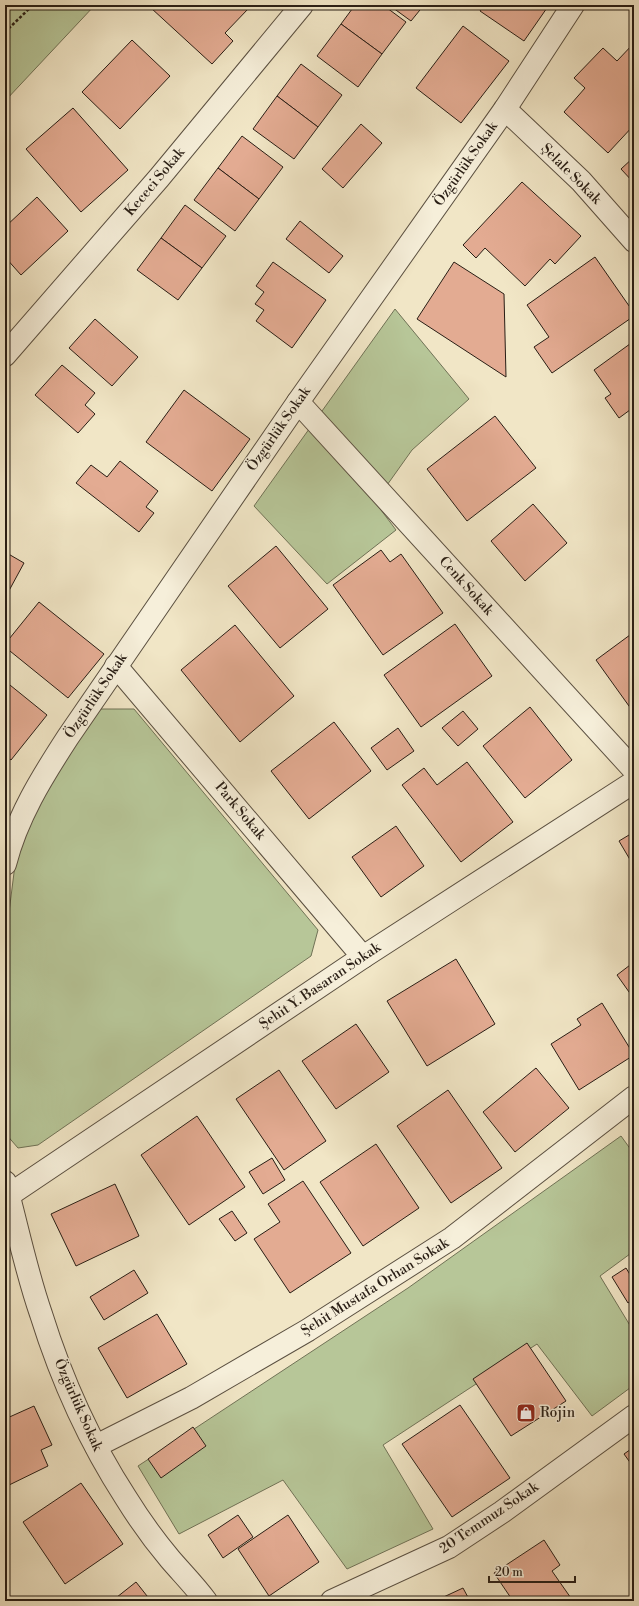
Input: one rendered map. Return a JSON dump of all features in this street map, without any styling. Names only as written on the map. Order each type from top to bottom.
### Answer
[{"type":"street","name":"Kececi Sokak","points":[[5,355],[160,178],[302,5]]},
{"type":"street","name":"Özgürlük Sokak","points":[[6,853],[22,813],[44,774],[68,737],[298,402],[505,109],[573,5]]},
{"type":"street","name":"Şelale Sokak","points":[[505,109],[581,181],[634,241]]},
{"type":"street","name":"Cenk Sokak","points":[[298,402],[634,770]]},
{"type":"street","name":"Park Sokak","points":[[116,666],[363,957]]},
{"type":"street","name":"Şehit Y. Basaran Sokak","points":[[7,1188],[634,782]]},
{"type":"street","name":"Şehit Mustafa Orhan Sokak","points":[[96,1446],[190,1398],[308,1330],[452,1238],[634,1097]]},
{"type":"street","name":"Özgürlük Sokak","points":[[7,1188],[22,1251],[41,1314],[71,1396],[107,1468],[144,1525],[206,1601]]},
{"type":"street","name":"20 Temmuz Sokak","points":[[332,1601],[449,1547],[502,1512],[634,1416]]},
{"type":"path","points":[[5,32],[33,5]]},
{"type":"green space","points":[[5,5],[95,5],[5,101]]},
{"type":"green space","points":[[395,309],[469,399],[412,450],[375,502],[396,530],[327,584],[254,506]]},
{"type":"green space","points":[[98,709],[134,709],[318,930],[311,956],[38,1145],[18,1148],[5,1133],[5,944],[16,857],[58,763]]},
{"type":"green space","points":[[621,1136],[634,1154],[634,1251],[600,1276],[634,1332],[634,1385],[592,1416],[537,1344],[383,1445],[433,1529],[347,1569],[283,1480],[179,1534],[138,1466],[408,1288]]},
{"type":"building","points":[[154,5],[244,5],[248,9],[225,33],[233,41],[212,64],[151,8]]},
{"type":"building","points":[[355,5],[383,5],[406,22],[382,54],[341,24]]},
{"type":"building","points":[[389,5],[424,5],[411,21]]},
{"type":"building","points":[[484,5],[549,5],[524,41],[480,11]]},
{"type":"building","points":[[341,24],[382,54],[358,87],[317,56]]},
{"type":"building","points":[[463,26],[509,61],[461,123],[416,88]]},
{"type":"building","points":[[132,40],[170,76],[120,129],[82,92]]},
{"type":"building","points":[[634,43],[634,125],[608,153],[564,112],[585,88],[574,78],[603,48],[617,61]]},
{"type":"building","points":[[301,64],[342,95],[318,127],[277,96]]},
{"type":"building","points":[[277,96],[318,127],[294,159],[253,129]]},
{"type":"building","points":[[73,108],[128,170],[81,212],[26,149]]},
{"type":"building","points":[[361,124],[382,143],[343,188],[322,169]]},
{"type":"building","points":[[242,136],[283,167],[259,199],[218,168]]},
{"type":"building","points":[[634,157],[634,183],[621,169]]},
{"type":"building","points":[[218,168],[259,199],[235,231],[194,200]]},
{"type":"building","points":[[522,182],[581,236],[555,264],[550,259],[525,286],[485,248],[476,258],[463,245]]},
{"type":"building","points":[[37,197],[68,231],[21,275],[5,257],[5,227]]},
{"type":"building","points":[[185,205],[226,236],[202,268],[161,238]]},
{"type":"building","points":[[300,221],[343,256],[329,273],[286,239]]},
{"type":"building","points":[[161,238],[202,268],[178,300],[137,270]]},
{"type":"building","points":[[595,257],[634,313],[634,316],[552,373],[534,347],[549,337],[527,305]]},
{"type":"building","points":[[273,262],[326,300],[292,348],[256,321],[264,310],[255,304],[264,292],[256,286]]},
{"type":"building","points":[[454,262],[504,294],[506,377],[417,319]]},
{"type":"building","points":[[95,319],[138,357],[112,386],[69,348]]},
{"type":"building","points":[[634,341],[634,407],[619,418],[605,398],[611,394],[594,370]]},
{"type":"building","points":[[62,365],[95,393],[85,405],[95,414],[78,433],[35,395]]},
{"type":"building","points":[[184,390],[250,439],[212,491],[146,442]]},
{"type":"building","points":[[495,416],[536,468],[467,521],[427,469]]},
{"type":"building","points":[[120,461],[158,491],[146,507],[154,513],[139,532],[76,483],[91,465],[107,477]]},
{"type":"building","points":[[533,504],[567,543],[525,581],[491,541]]},
{"type":"building","points":[[276,546],[328,609],[280,648],[228,586]]},
{"type":"building","points":[[381,550],[390,562],[401,554],[443,613],[383,655],[333,585]]},
{"type":"building","points":[[5,552],[24,563],[5,598]]},
{"type":"building","points":[[39,602],[104,654],[68,698],[5,647],[5,644]]},
{"type":"building","points":[[455,624],[492,676],[421,727],[384,675]]},
{"type":"building","points":[[235,625],[294,696],[240,742],[181,670]]},
{"type":"building","points":[[634,632],[634,713],[596,660]]},
{"type":"building","points":[[5,681],[47,715],[11,760],[5,755]]},
{"type":"building","points":[[530,707],[572,760],[525,798],[483,746]]},
{"type":"building","points":[[463,711],[478,729],[458,746],[442,728]]},
{"type":"building","points":[[334,722],[371,771],[309,819],[271,771]]},
{"type":"building","points":[[398,728],[414,751],[387,770],[371,748]]},
{"type":"building","points":[[467,762],[513,822],[461,862],[402,785],[424,768],[437,785]]},
{"type":"building","points":[[396,826],[424,866],[381,897],[352,857]]},
{"type":"building","points":[[634,832],[634,862],[632,863],[619,841]]},
{"type":"building","points":[[456,959],[495,1024],[427,1066],[387,1001]]},
{"type":"building","points":[[634,962],[634,999],[617,975]]},
{"type":"building","points":[[602,1003],[634,1055],[579,1090],[551,1044],[581,1025],[577,1019]]},
{"type":"building","points":[[356,1024],[389,1072],[336,1109],[302,1061]]},
{"type":"building","points":[[536,1068],[569,1108],[515,1152],[483,1112]]},
{"type":"building","points":[[279,1070],[326,1141],[284,1170],[236,1099]]},
{"type":"building","points":[[448,1090],[502,1168],[451,1203],[397,1126]]},
{"type":"building","points":[[197,1116],[245,1187],[189,1225],[141,1155]]},
{"type":"building","points":[[376,1144],[419,1208],[363,1246],[320,1182]]},
{"type":"building","points":[[272,1158],[285,1180],[263,1194],[249,1172]]},
{"type":"building","points":[[303,1181],[351,1253],[290,1293],[254,1239],[280,1222],[268,1204]]},
{"type":"building","points":[[115,1184],[139,1236],[76,1266],[51,1214]]},
{"type":"building","points":[[232,1211],[247,1233],[235,1241],[219,1219]]},
{"type":"building","points":[[626,1268],[634,1281],[634,1299],[628,1303],[612,1277]]},
{"type":"building","points":[[134,1270],[148,1293],[104,1320],[90,1297]]},
{"type":"building","points":[[157,1314],[187,1364],[127,1398],[98,1348]]},
{"type":"building","points":[[527,1343],[566,1401],[511,1436],[473,1379]]},
{"type":"building","points":[[460,1405],[510,1478],[452,1517],[402,1444]]},
{"type":"building","points":[[34,1406],[52,1445],[41,1450],[48,1466],[5,1487],[5,1419]]},
{"type":"building","points":[[193,1427],[206,1446],[161,1478],[148,1459]]},
{"type":"building","points":[[634,1447],[634,1468],[624,1454]]},
{"type":"building","points":[[81,1483],[123,1544],[65,1584],[23,1522]]},
{"type":"building","points":[[238,1515],[253,1537],[223,1558],[208,1535]]},
{"type":"building","points":[[288,1515],[319,1562],[269,1596],[238,1549]]},
{"type":"building","points":[[544,1540],[560,1565],[552,1571],[573,1601],[513,1601],[494,1573]]},
{"type":"building","points":[[136,1582],[151,1601],[112,1601]]},
{"type":"building","points":[[463,1588],[470,1601],[435,1601]]},
{"type":"place","name":"Rojin","points":[[526,1413]]}]
